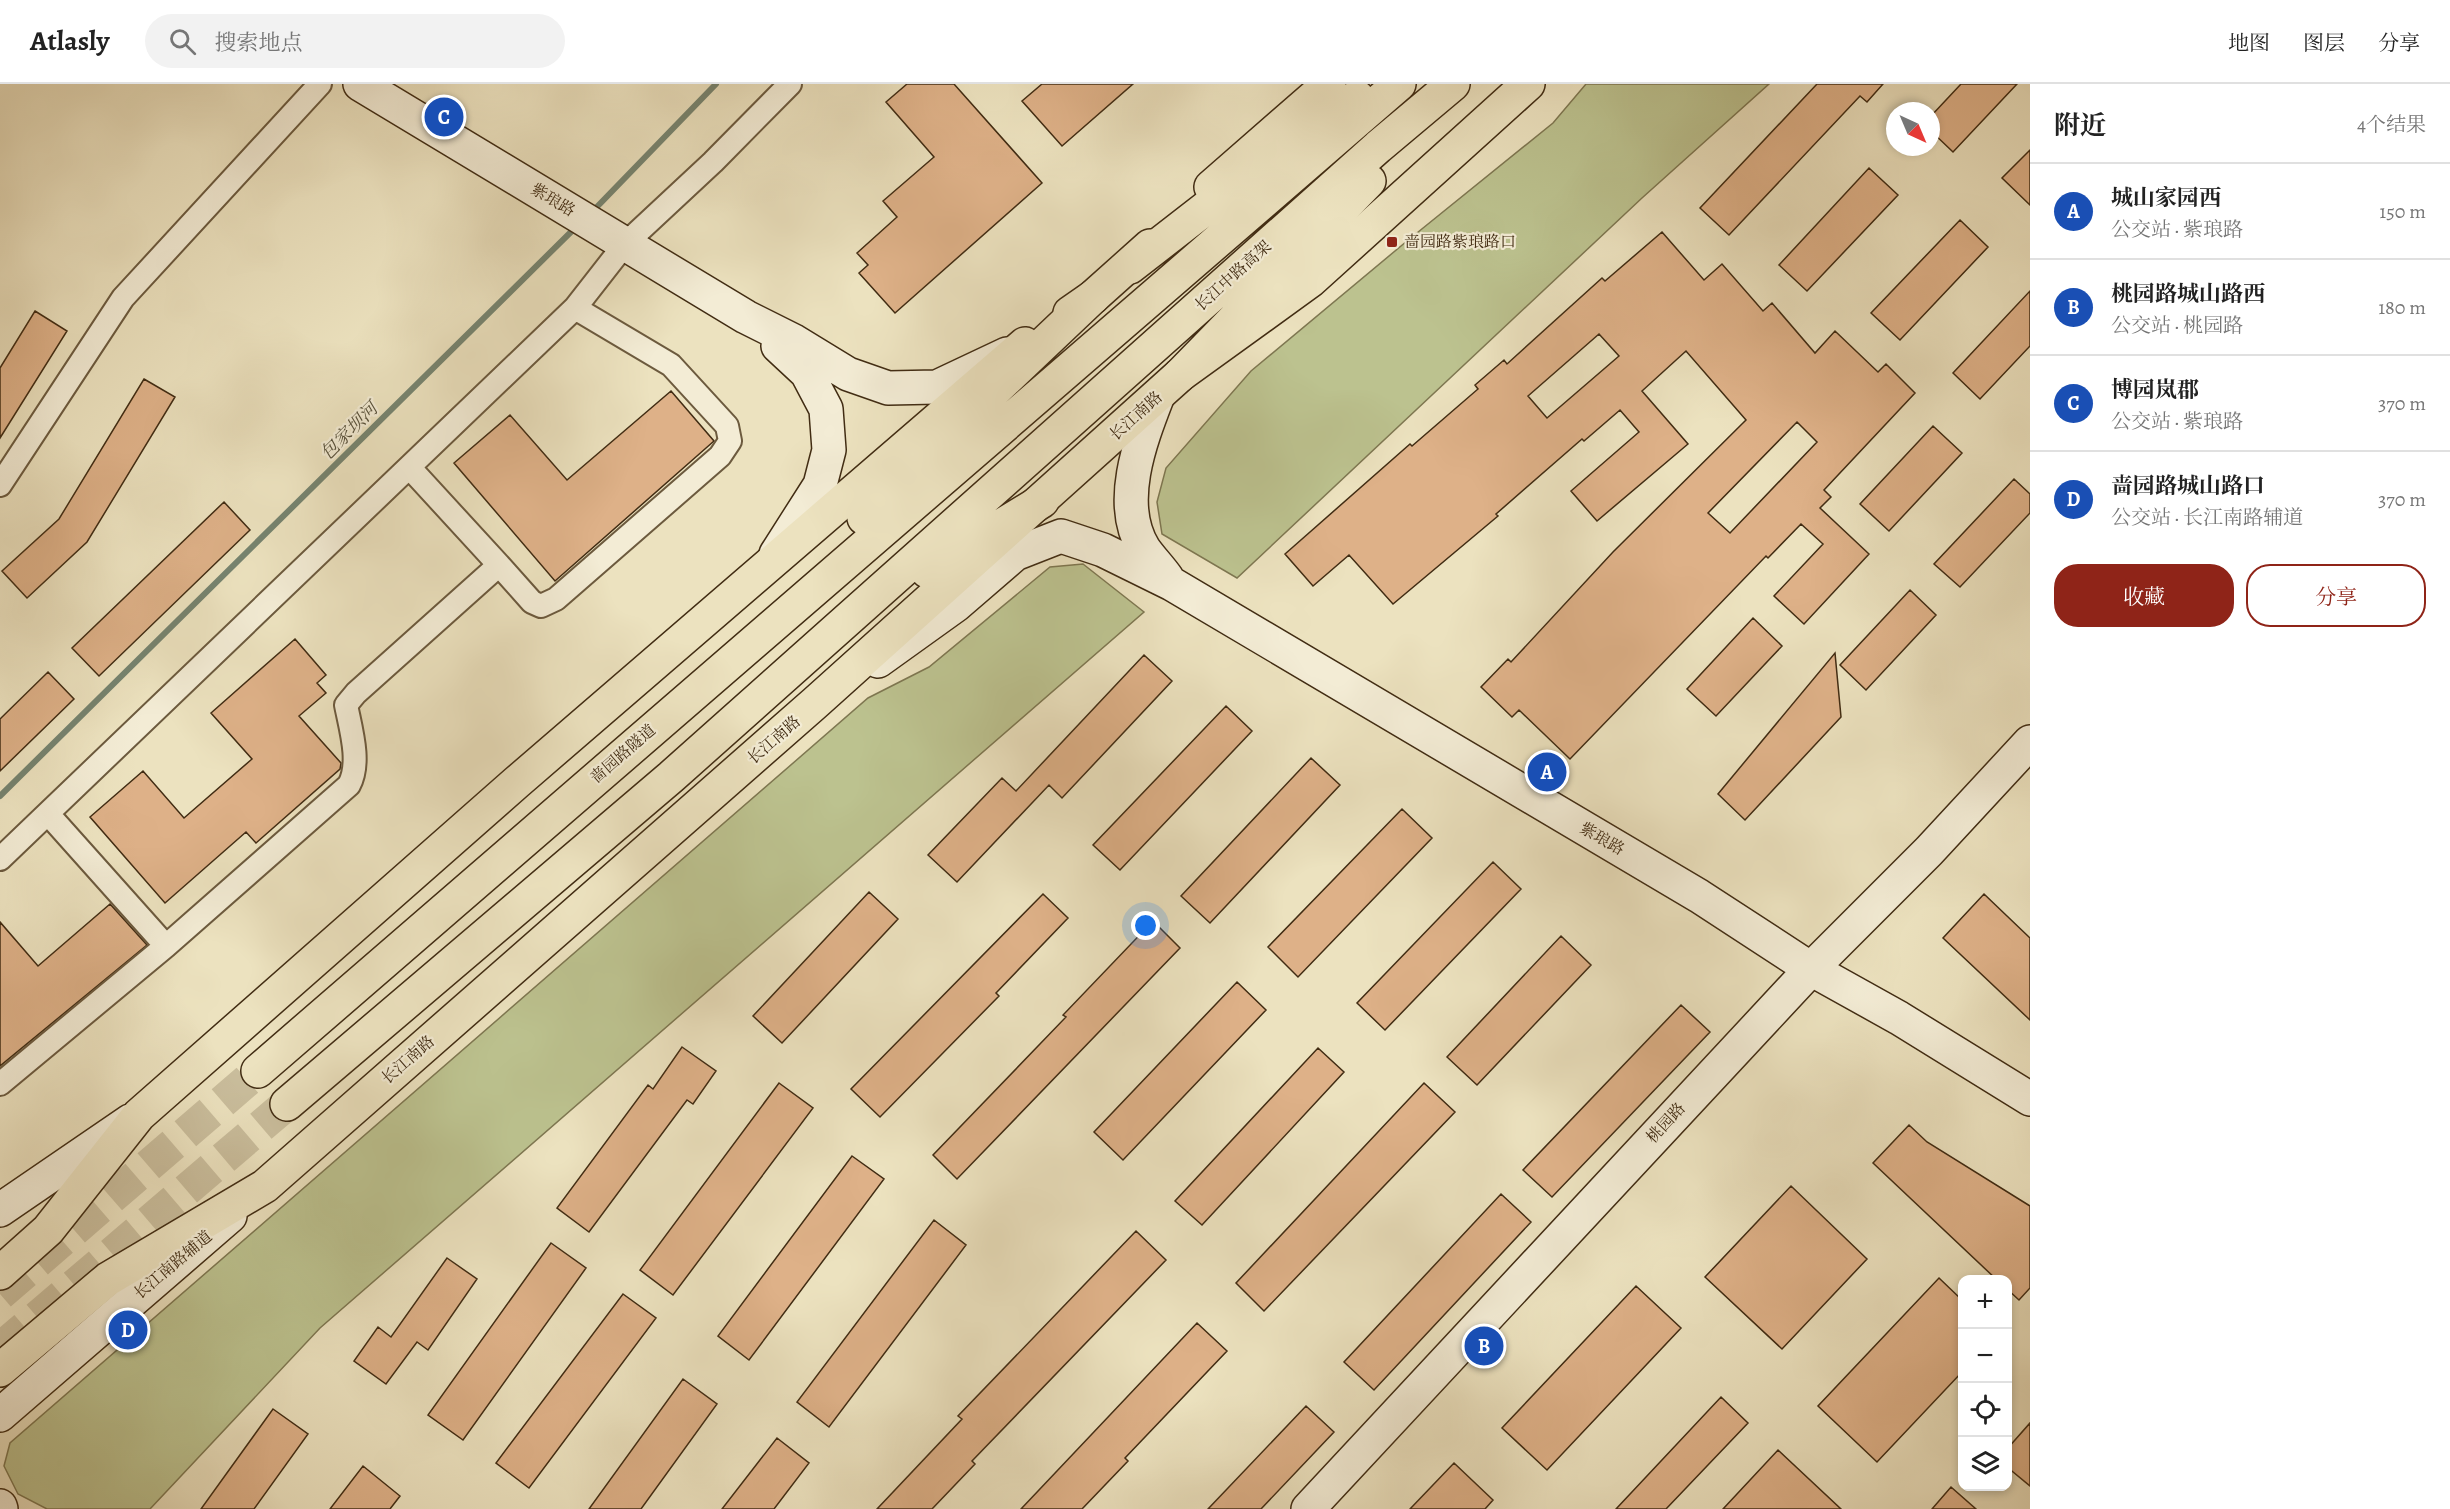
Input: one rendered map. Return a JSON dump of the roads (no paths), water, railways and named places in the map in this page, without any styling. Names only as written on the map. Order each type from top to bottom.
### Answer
[{"type":"main road","points":[[1130,267],[1218,180],[1329,84]]},
{"type":"main road","points":[[414,935],[542,803],[826,556],[958,424],[1094,297],[1309,128],[1377,84]]},
{"type":"main road","name":"啬园路隧道","points":[[258,1071],[989,436],[1399,84]]},
{"type":"main road","name":"长江中路高架","points":[[671,777],[1378,147],[1453,84]]},
{"type":"main road","points":[[1180,375],[1462,84]]},
{"type":"main road","name":"长江南路","points":[[0,1370],[108,1279],[265,1186],[815,703],[1180,375],[1310,281],[1528,84]]},
{"type":"main road","points":[[0,1273],[48,1230],[139,1115],[517,782],[1013,352],[1094,297]]},
{"type":"main road","points":[[287,1104],[671,777],[919,575],[1042,501]]},
{"type":"street","points":[[0,485],[123,298],[320,84]]},
{"type":"street","name":"紫琅路","points":[[360,84],[746,317]]},
{"type":"street","points":[[0,859],[49,815],[575,309],[625,244],[713,162],[790,84]]},
{"type":"street","points":[[410,468],[532,602],[541,606],[556,599],[720,456],[730,441],[728,426],[671,365],[575,309]]},
{"type":"street","points":[[746,317],[794,341],[848,374],[888,388],[937,387],[1013,352]]},
{"type":"street","points":[[746,317],[807,373],[826,409],[829,450],[820,484],[771,563]]},
{"type":"street","points":[[1157,398],[1144,432],[1133,476],[1131,515],[1143,548],[1172,584]]},
{"type":"street","name":"紫琅路","points":[[815,703],[899,647],[956,605],[1015,554],[1061,536],[1104,550],[1172,584],[1699,896],[1810,969],[1899,1018],[2030,1099]]},
{"type":"street","points":[[0,1084],[166,946],[349,785],[354,776],[353,744],[346,705],[356,693],[499,566]]},
{"type":"street","name":"桃园路","points":[[1308,1509],[1810,969],[1929,851],[2030,742]]},
{"type":"street","points":[[49,815],[166,946]]},
{"type":"street","points":[[0,1210],[139,1115]]},
{"type":"street","name":"长江南路辅道","points":[[0,1415],[265,1186]]},
{"type":"waterway","name":"包家坝河","points":[[591,213],[716,84]]},
{"type":"waterway","name":"包家坝河","points":[[0,796],[577,226]]},
{"type":"tunnel","points":[[0,1294],[258,1071]]},
{"type":"tunnel","points":[[0,1349],[287,1104]]},
{"type":"place","name":"博园岚郡","points":[[444,117]]},
{"type":"place","name":"啬园路紫琅路口","points":[[1392,242]]},
{"type":"place","name":"城山家园西","points":[[1547,772]]},
{"type":"place","name":"啬园路城山路口","points":[[128,1330]]},
{"type":"place","name":"桃园路城山路西","points":[[1484,1346]]}]
